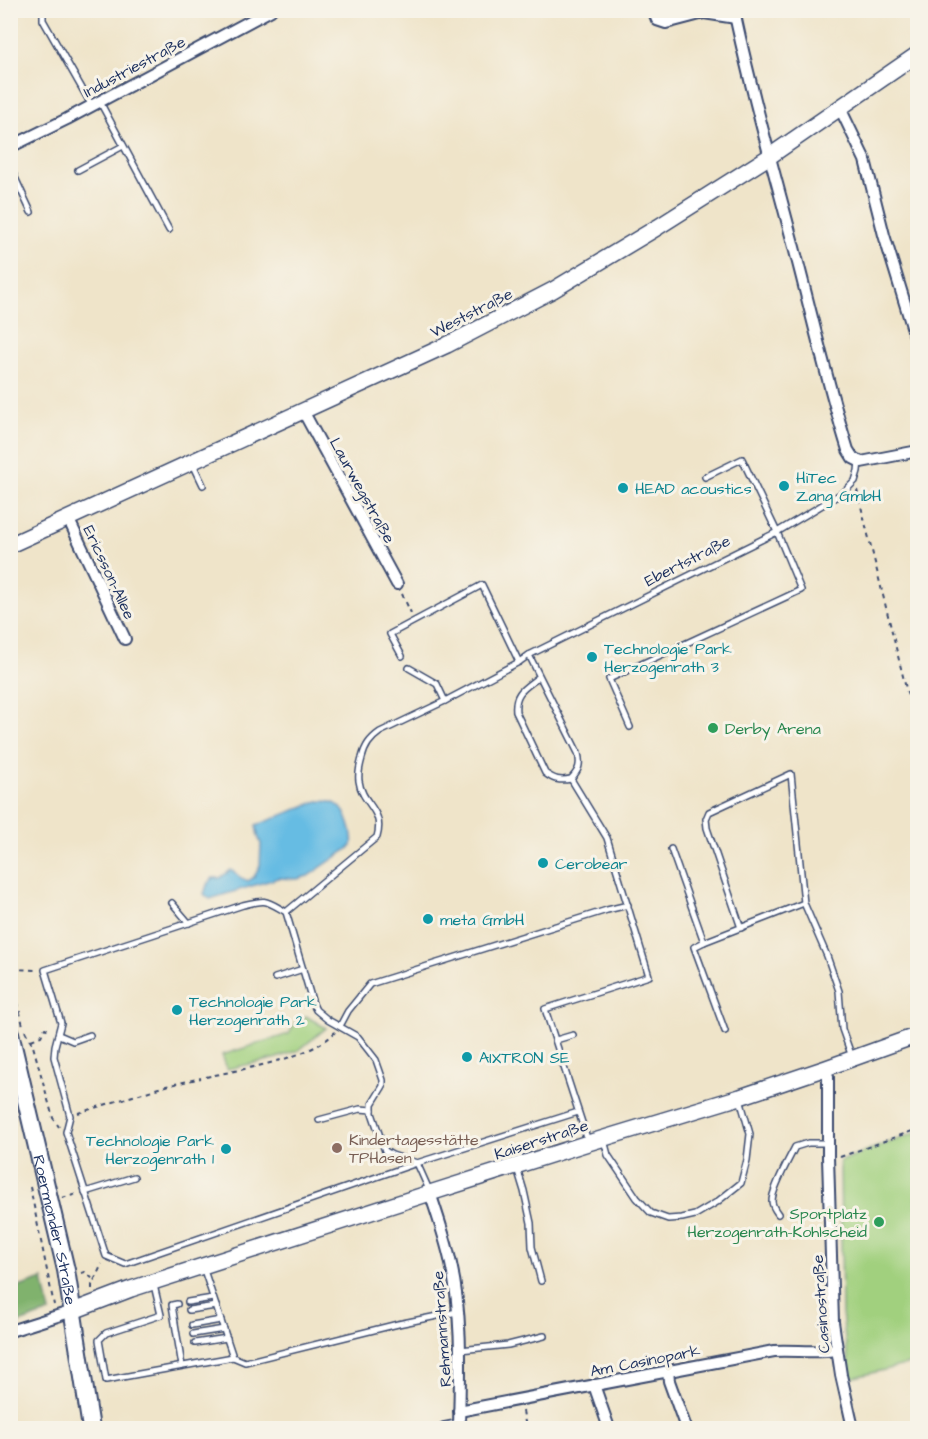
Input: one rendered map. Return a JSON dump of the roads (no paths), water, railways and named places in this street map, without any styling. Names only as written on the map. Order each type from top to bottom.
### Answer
[{"type":"main road","name":"Weststraße","points":[[10,545],[447,345],[554,290],[770,156],[918,54]]},
{"type":"main road","name":"Roermonder Straße","points":[[10,1033],[66,1270],[91,1428]]},
{"type":"main road","name":"Kaiserstraße","points":[[73,1311],[154,1282],[430,1193],[740,1097],[918,1035]]},
{"type":"street","name":"Industriestraße","points":[[10,147],[96,104],[271,10]]},
{"type":"street","points":[[652,10],[657,21],[666,23],[704,13],[735,14],[757,110],[848,450],[859,461],[918,451]]},
{"type":"street","points":[[840,108],[865,160],[884,235],[914,325],[918,346]]},
{"type":"street","name":"Laurwegstraße","points":[[303,411],[397,584]]},
{"type":"street","name":"Ericsson-Allee","points":[[68,518],[125,639]]},
{"type":"street","name":"Casinostraße","points":[[826,1068],[833,1322],[841,1375],[853,1428]]},
{"type":"street","name":"Rehmannstraße","points":[[430,1193],[452,1265],[460,1350],[459,1427]]},
{"type":"street","points":[[10,1331],[73,1311]]},
{"type":"street","name":"Am Casinopark","points":[[459,1411],[774,1351],[837,1350]]},
{"type":"street","points":[[668,1371],[669,1381],[686,1428]]},
{"type":"street","points":[[594,1385],[609,1428]]},
{"type":"street","points":[[444,1428],[459,1427]]},
{"type":"lane","points":[[43,10],[43,21],[123,146],[169,230]]},
{"type":"lane","points":[[78,170],[123,146]]},
{"type":"lane","points":[[10,167],[31,212]]},
{"type":"lane","points":[[630,727],[609,679],[801,590],[777,531],[742,459],[705,477]]},
{"type":"lane","name":"Ebertstraße","points":[[529,655],[777,531],[844,492],[855,482],[859,461]]},
{"type":"lane","points":[[192,462],[203,485]]},
{"type":"lane","points":[[402,656],[390,634],[482,585],[519,662]]},
{"type":"lane","points":[[286,912],[377,837],[380,826],[358,782],[364,749],[371,739],[380,732],[445,701],[529,655],[578,753],[580,763],[578,772],[572,779],[553,779],[545,773],[516,712],[515,704],[518,694],[539,676]]},
{"type":"lane","points":[[409,668],[437,684],[445,701]]},
{"type":"lane","points":[[741,928],[706,819],[709,812],[791,774],[804,903],[828,956],[839,991],[842,1029],[853,1059]]},
{"type":"lane","points":[[572,779],[608,838],[649,976],[545,1009],[578,1112],[596,1141],[651,1214],[668,1219],[682,1218],[695,1215],[717,1202],[741,1183],[747,1161],[750,1134],[740,1097]]},
{"type":"lane","points":[[671,849],[704,942]]},
{"type":"lane","points":[[430,1193],[417,1163],[385,1151],[372,1113],[372,1104],[383,1086],[376,1060],[358,1037],[316,1010],[286,912],[268,902],[260,901],[243,905],[45,970],[61,1023],[54,1057],[70,1116],[66,1132],[106,1256],[125,1264],[417,1163],[578,1112]]},
{"type":"lane","points":[[172,903],[189,923]]},
{"type":"lane","points":[[725,1031],[694,948],[804,903]]},
{"type":"lane","points":[[340,1026],[348,1011],[370,984],[628,905]]},
{"type":"lane","points":[[275,978],[303,969]]},
{"type":"lane","points":[[59,1035],[74,1041],[90,1035]]},
{"type":"lane","points":[[556,1040],[573,1035]]},
{"type":"lane","points":[[319,1120],[360,1109],[372,1110]]},
{"type":"lane","points":[[778,1214],[772,1202],[774,1194],[795,1147],[808,1143],[828,1143]]},
{"type":"lane","points":[[516,1166],[531,1223],[532,1247],[541,1281]]},
{"type":"lane","points":[[85,1192],[134,1177]]},
{"type":"lane","points":[[203,1267],[233,1357]]},
{"type":"lane","points":[[154,1282],[161,1315],[106,1333],[99,1340],[106,1380],[233,1357],[245,1362],[398,1324],[457,1312]]},
{"type":"lane","points":[[188,1302],[213,1298]]},
{"type":"lane","points":[[177,1304],[172,1305],[176,1313],[182,1346],[182,1366]]},
{"type":"lane","points":[[189,1310],[216,1306]]},
{"type":"lane","points":[[192,1325],[221,1320]]},
{"type":"lane","points":[[193,1334],[224,1329]]},
{"type":"lane","points":[[460,1350],[508,1345],[544,1336]]},
{"type":"lane","points":[[195,1343],[227,1338]]},
{"type":"lane","points":[[320,1428],[326,1428]]},
{"type":"water","points":[[318,801],[333,803],[341,808],[349,824],[352,846],[308,876],[297,879],[278,878],[210,899],[204,894],[213,878],[220,878],[231,870],[248,881],[254,877],[260,866],[261,844],[256,825]]},
{"type":"place","name":"HiTec Zang GmbH","points":[[784,486]]},
{"type":"place","name":"HEAD acoustics","points":[[623,488]]},
{"type":"place","name":"Technologie Park Herzogenrath 3","points":[[592,657]]},
{"type":"place","name":"Derby Arena","points":[[713,728]]},
{"type":"place","name":"Cerobear","points":[[543,863]]},
{"type":"place","name":"meta GmbH","points":[[428,919]]},
{"type":"place","name":"Technologie Park Herzogenrath 2","points":[[177,1010]]},
{"type":"place","name":"AIXTRON SE","points":[[467,1057]]},
{"type":"place","name":"Kindertagesstätte TPHasen","points":[[337,1148]]},
{"type":"place","name":"Technologie Park Herzogenrath 1","points":[[226,1149]]},
{"type":"place","name":"Sportplatz Herzogenrath-Kohlscheid","points":[[879,1222]]}]
